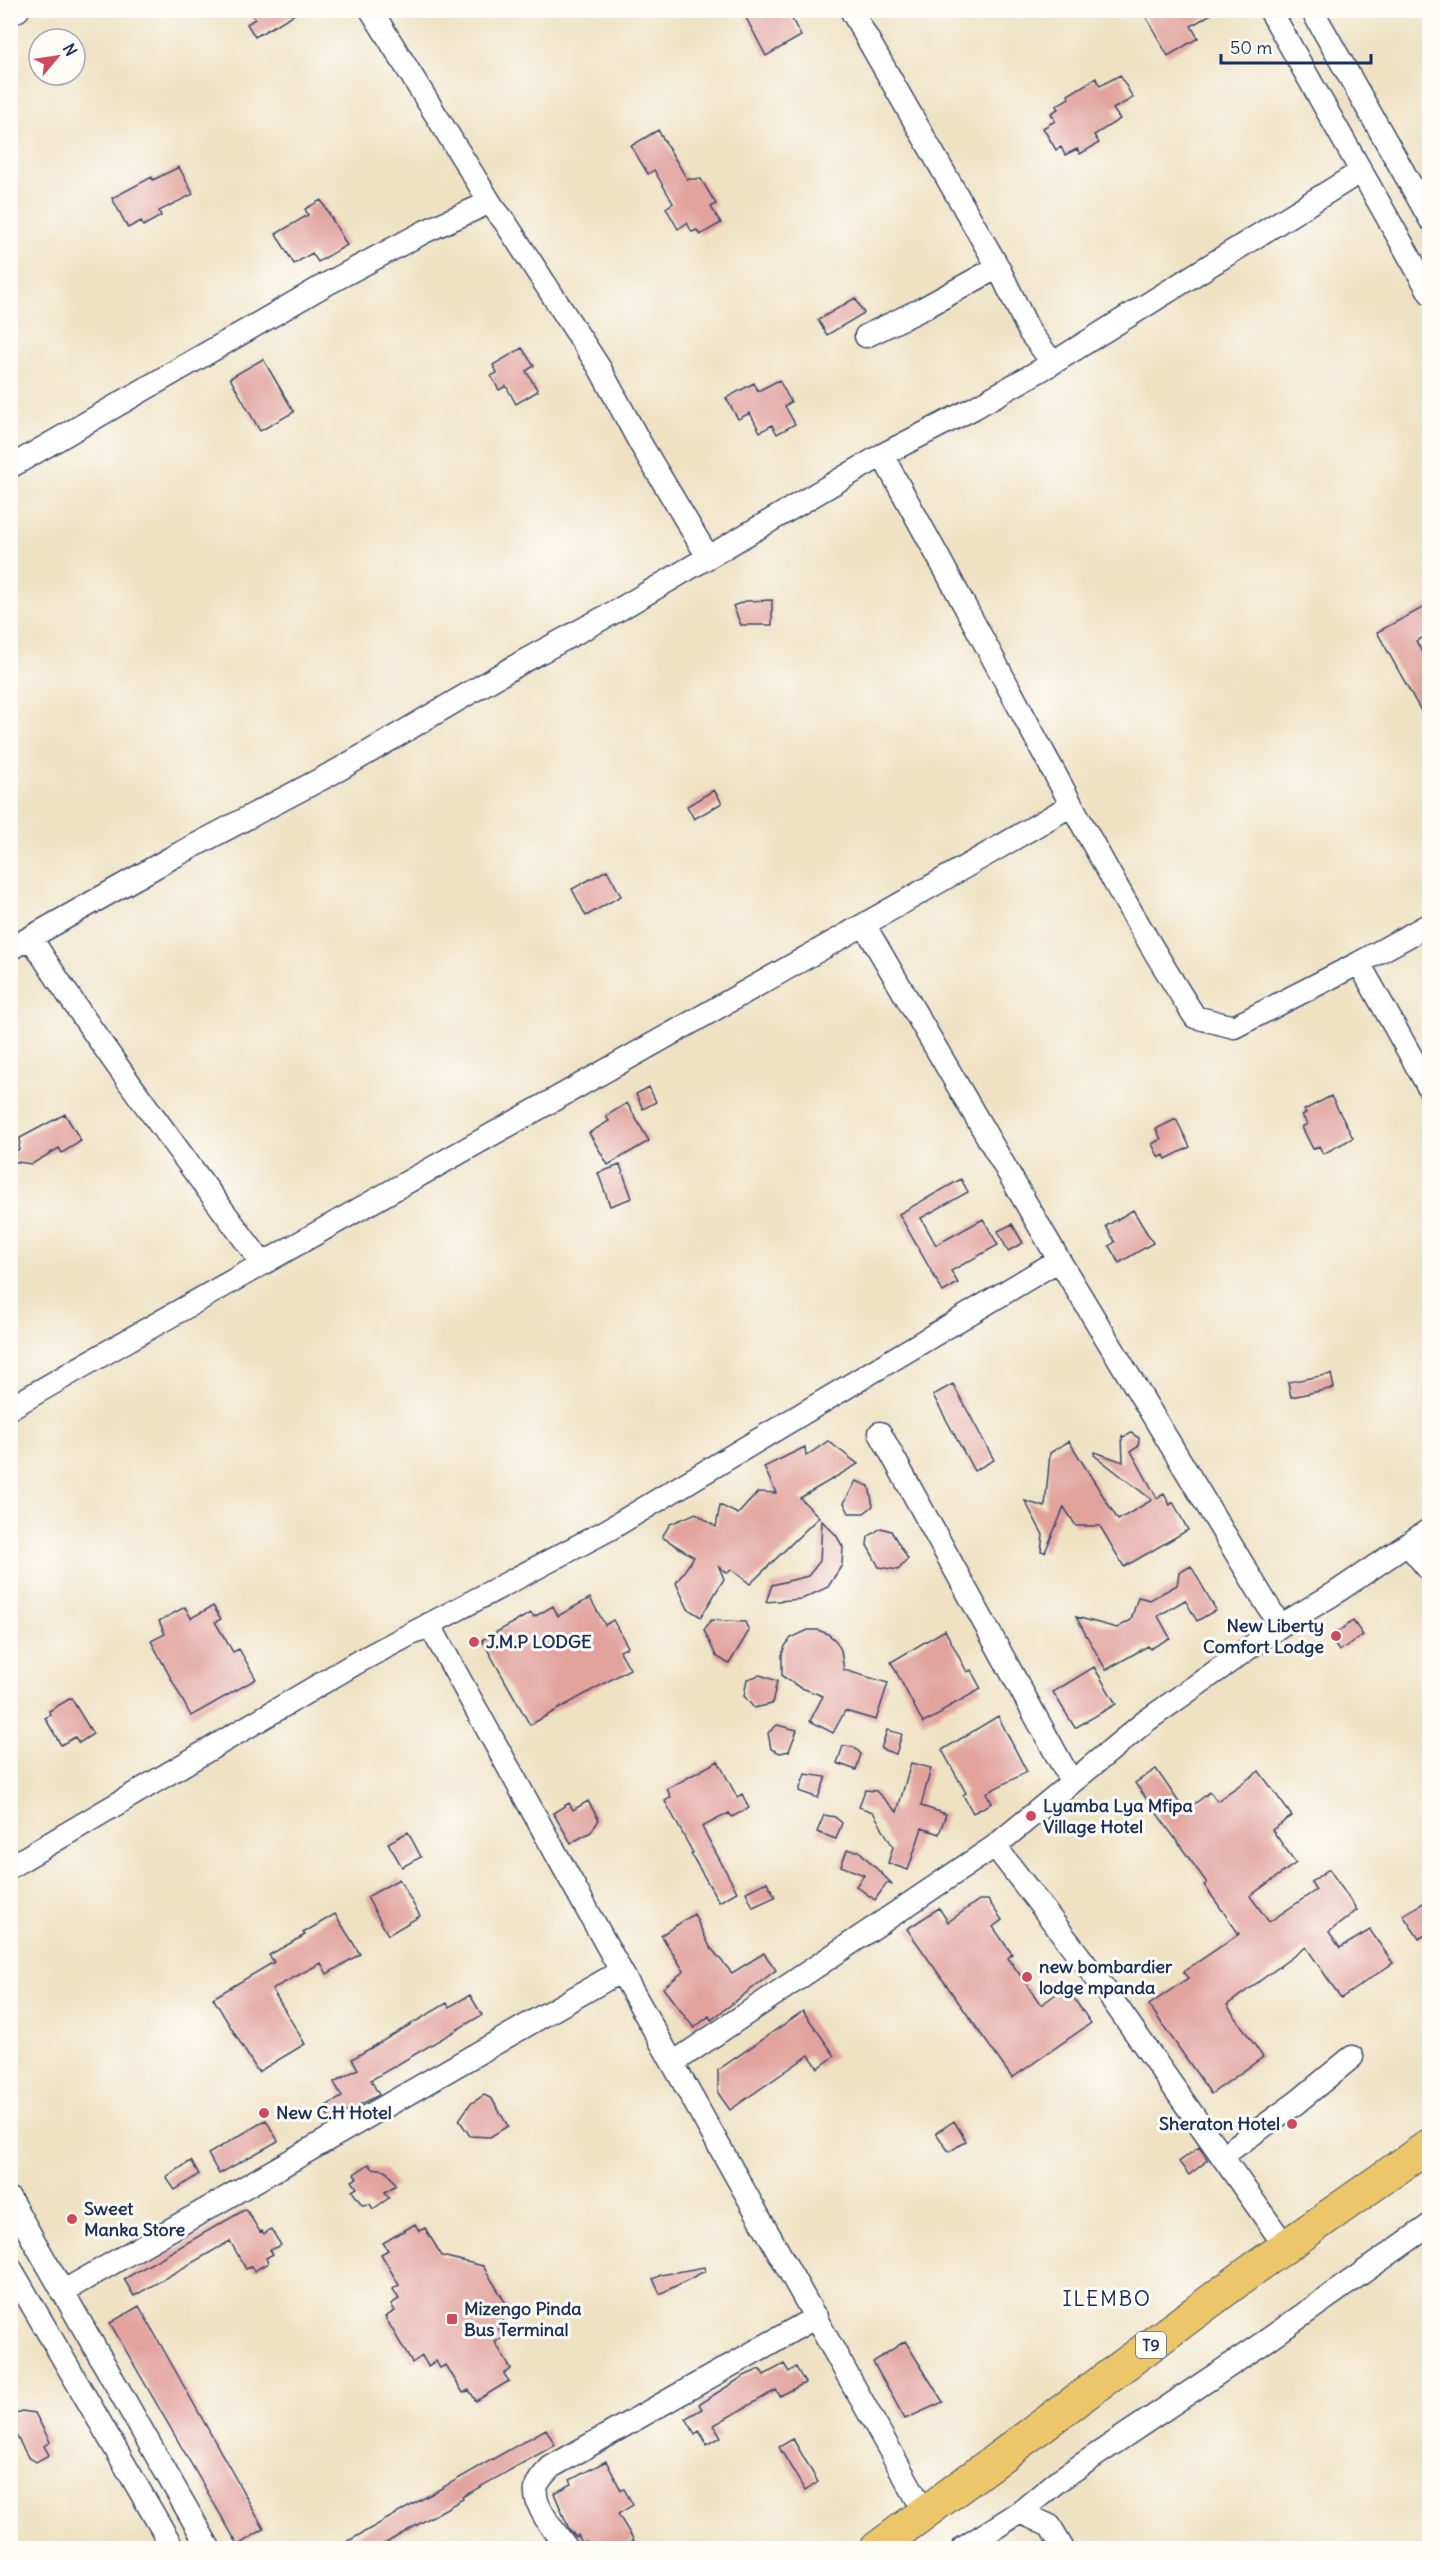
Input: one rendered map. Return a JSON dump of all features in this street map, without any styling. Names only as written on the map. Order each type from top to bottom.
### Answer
[{"type":"highway","name":"T9","points":[[877,2548],[1285,2247],[1430,2145]]},
{"type":"street","points":[[10,15],[18,10]]},
{"type":"street","points":[[371,10],[493,207],[599,367],[640,443],[708,557]]},
{"type":"street","points":[[852,10],[998,267],[1030,333],[1053,363]]},
{"type":"street","points":[[1270,10],[1430,293]]},
{"type":"street","points":[[1312,10],[1430,219]]},
{"type":"street","points":[[10,949],[171,858],[340,769],[524,661],[620,609],[882,455],[974,408],[1053,363],[1360,172]]},
{"type":"street","points":[[10,467],[323,286],[426,231],[480,206],[486,204],[493,207]]},
{"type":"street","points":[[866,336],[924,308],[998,267]]},
{"type":"street","points":[[882,455],[970,614],[1070,806],[1158,959],[1196,1017],[1234,1027],[1430,924]]},
{"type":"street","points":[[10,1408],[262,1263],[865,926],[1070,806]]},
{"type":"street","points":[[865,926],[1059,1260],[1280,1626]]},
{"type":"street","points":[[31,938],[72,1002],[137,1095],[262,1263]]},
{"type":"street","points":[[1359,963],[1430,1090]]},
{"type":"street","points":[[10,1867],[305,1693],[429,1624],[608,1530],[1059,1260]]},
{"type":"street","points":[[880,1433],[1071,1781]]},
{"type":"street","points":[[674,2063],[995,1846],[1146,1721],[1280,1626],[1430,1529]]},
{"type":"street","points":[[1408,1545],[1430,1571]]},
{"type":"street","points":[[429,1624],[925,2513]]},
{"type":"street","points":[[995,1846],[1106,1991],[1285,2247]]},
{"type":"street","points":[[62,2292],[621,1971]]},
{"type":"street","points":[[1222,2156],[1296,2103],[1352,2057]]},
{"type":"street","points":[[10,2199],[208,2548]]},
{"type":"street","points":[[963,2548],[1020,2512],[1059,2480],[1263,2343],[1430,2225]]},
{"type":"street","points":[[10,2268],[173,2548]]},
{"type":"street","points":[[567,2548],[542,2511],[535,2492],[540,2479],[551,2467],[816,2317]]},
{"type":"street","points":[[1020,2512],[1050,2526],[1064,2548]]},
{"type":"building","points":[[250,10],[302,10],[255,37],[247,24],[255,19]]},
{"type":"building","points":[[742,10],[787,10],[801,36],[766,56]]},
{"type":"building","points":[[1142,10],[1218,10],[1191,26],[1198,38],[1168,56]]},
{"type":"building","points":[[1120,75],[1133,98],[1113,109],[1120,119],[1094,135],[1099,143],[1080,154],[1077,149],[1065,155],[1061,147],[1056,150],[1043,128],[1055,121],[1051,113],[1058,109],[1056,106],[1069,98],[1068,95],[1096,78],[1100,86]]},
{"type":"building","points":[[658,130],[687,179],[701,179],[716,204],[711,207],[721,223],[700,235],[697,230],[692,232],[687,223],[678,229],[666,208],[673,203],[654,170],[648,174],[631,146]]},
{"type":"building","points":[[179,167],[193,194],[159,211],[161,216],[143,226],[141,221],[128,228],[112,198],[152,177],[153,180]]},
{"type":"building","points":[[321,200],[347,245],[318,262],[312,253],[294,264],[276,234],[308,215],[305,209]]},
{"type":"building","points":[[855,298],[864,313],[827,335],[818,320]]},
{"type":"building","points":[[522,348],[534,366],[526,371],[538,391],[516,404],[506,386],[499,390],[491,376],[497,373],[493,365]]},
{"type":"building","points":[[263,359],[294,412],[260,431],[230,378]]},
{"type":"building","points":[[779,380],[791,402],[785,406],[795,424],[777,434],[772,425],[760,432],[750,413],[738,419],[726,398],[754,383],[758,391]]},
{"type":"building","points":[[772,600],[772,625],[741,625],[733,606],[746,601]]},
{"type":"building","points":[[1430,604],[1430,634],[1416,641],[1430,665],[1430,727],[1377,632]]},
{"type":"building","points":[[714,790],[722,803],[694,819],[687,806]]},
{"type":"building","points":[[607,870],[621,896],[586,916],[572,889]]},
{"type":"building","points":[[649,1087],[656,1102],[643,1109],[636,1094]]},
{"type":"building","points":[[1331,1096],[1353,1138],[1323,1154],[1319,1146],[1313,1149],[1302,1127],[1307,1124],[1302,1115],[1306,1113],[1304,1110]]},
{"type":"building","points":[[627,1103],[649,1141],[608,1165],[589,1133],[609,1121],[606,1116]]},
{"type":"building","points":[[65,1114],[81,1141],[62,1153],[59,1148],[32,1164],[10,1161],[10,1155],[19,1149],[20,1138]]},
{"type":"building","points":[[1176,1119],[1190,1147],[1166,1159],[1164,1155],[1159,1158],[1152,1144],[1161,1139],[1156,1129]]},
{"type":"building","points":[[620,1165],[632,1198],[610,1206],[598,1173]]},
{"type":"building","points":[[961,1179],[968,1192],[921,1218],[936,1245],[983,1219],[998,1245],[951,1271],[958,1283],[943,1292],[899,1214]]},
{"type":"building","points":[[1133,1210],[1153,1243],[1119,1263],[1109,1246],[1115,1242],[1106,1226]]},
{"type":"building","points":[[1012,1224],[1023,1243],[1008,1251],[998,1231]]},
{"type":"building","points":[[1331,1374],[1334,1388],[1291,1397],[1288,1382]]},
{"type":"building","points":[[953,1384],[994,1460],[974,1471],[933,1395]]},
{"type":"building","points":[[1131,1433],[1139,1438],[1138,1447],[1131,1451],[1157,1498],[1164,1494],[1170,1505],[1173,1502],[1188,1530],[1124,1567],[1100,1526],[1076,1526],[1064,1507],[1045,1552],[1041,1551],[1043,1535],[1025,1501],[1045,1507],[1050,1453],[1069,1441],[1118,1520],[1152,1500],[1094,1455],[1095,1452],[1123,1462],[1122,1435],[1123,1437]]},
{"type":"building","points":[[828,1441],[858,1464],[800,1498],[819,1517],[750,1584],[731,1569],[728,1573],[719,1567],[724,1579],[701,1617],[688,1609],[676,1583],[694,1557],[662,1537],[670,1524],[696,1513],[716,1527],[720,1505],[738,1514],[758,1492],[776,1493],[764,1467],[805,1447],[806,1456]]},
{"type":"building","points":[[856,1481],[869,1486],[873,1506],[864,1513],[849,1513],[844,1503]]},
{"type":"building","points":[[822,1521],[836,1535],[843,1547],[842,1565],[828,1587],[802,1599],[766,1602],[772,1585],[808,1576],[820,1561]]},
{"type":"building","points":[[881,1528],[891,1531],[908,1559],[898,1570],[879,1567],[867,1545],[868,1537]]},
{"type":"building","points":[[1191,1566],[1216,1610],[1197,1621],[1185,1600],[1158,1616],[1170,1638],[1150,1649],[1148,1646],[1106,1670],[1076,1617],[1117,1628],[1131,1620],[1138,1597],[1150,1600],[1177,1585],[1179,1573]]},
{"type":"building","points":[[590,1598],[605,1625],[613,1620],[628,1647],[620,1651],[630,1669],[530,1725],[482,1640],[531,1613],[534,1617],[553,1606],[558,1616]]},
{"type":"building","points":[[213,1606],[221,1619],[215,1622],[233,1652],[239,1649],[256,1679],[191,1716],[151,1641],[165,1634],[159,1621],[185,1607],[191,1618]]},
{"type":"building","points":[[711,1620],[745,1622],[749,1631],[729,1664],[716,1656],[704,1630]]},
{"type":"building","points":[[1353,1621],[1363,1635],[1339,1651],[1330,1637]]},
{"type":"building","points":[[808,1630],[818,1630],[828,1634],[836,1641],[841,1650],[844,1670],[888,1683],[876,1720],[845,1711],[833,1733],[810,1721],[823,1696],[799,1687],[782,1676],[782,1655],[785,1646],[791,1638]]},
{"type":"building","points":[[945,1630],[967,1672],[971,1670],[981,1689],[923,1723],[891,1662]]},
{"type":"building","points":[[1094,1667],[1116,1704],[1075,1728],[1053,1692]]},
{"type":"building","points":[[760,1675],[777,1681],[772,1704],[754,1708],[744,1696],[747,1679]]},
{"type":"building","points":[[71,1698],[93,1734],[79,1743],[75,1737],[61,1745],[45,1718],[51,1715],[49,1711]]},
{"type":"building","points":[[998,1716],[1027,1772],[986,1793],[992,1803],[973,1813],[963,1795],[966,1793],[942,1750]]},
{"type":"building","points":[[777,1725],[797,1730],[789,1751],[780,1753],[771,1749],[768,1733]]},
{"type":"building","points":[[887,1730],[902,1734],[896,1754],[881,1749]]},
{"type":"building","points":[[843,1746],[854,1747],[861,1754],[856,1770],[837,1763]]},
{"type":"building","points":[[718,1761],[737,1797],[742,1794],[749,1808],[732,1817],[729,1813],[702,1827],[737,1892],[719,1902],[691,1854],[693,1853],[665,1801],[671,1797],[667,1789]]},
{"type":"building","points":[[911,1763],[931,1768],[921,1806],[946,1814],[939,1834],[922,1828],[908,1870],[888,1863],[893,1847],[873,1812],[859,1807],[865,1790],[876,1791],[897,1812]]},
{"type":"building","points":[[1156,1769],[1185,1811],[1210,1792],[1217,1801],[1259,1771],[1292,1816],[1272,1830],[1296,1863],[1250,1896],[1269,1922],[1316,1890],[1311,1882],[1329,1869],[1357,1910],[1329,1932],[1340,1948],[1370,1930],[1393,1963],[1341,1998],[1306,1947],[1227,2005],[1263,2057],[1211,2094],[1149,2005],[1188,1978],[1183,1972],[1239,1934],[1204,1885],[1207,1883],[1135,1783]]},
{"type":"building","points":[[805,1774],[826,1777],[818,1798],[799,1791]]},
{"type":"building","points":[[588,1801],[599,1820],[591,1832],[571,1843],[553,1813],[569,1803],[573,1810]]},
{"type":"building","points":[[824,1815],[835,1817],[842,1823],[836,1839],[817,1832]]},
{"type":"building","points":[[408,1832],[421,1857],[402,1867],[388,1843]]},
{"type":"building","points":[[847,1850],[859,1851],[893,1885],[887,1883],[875,1900],[856,1886],[864,1875],[841,1866]]},
{"type":"building","points":[[399,1879],[420,1916],[388,1935],[367,1897]]},
{"type":"building","points":[[767,1882],[775,1897],[753,1907],[746,1892]]},
{"type":"building","points":[[1430,1899],[1430,1932],[1419,1939],[1403,1915]]},
{"type":"building","points":[[979,1900],[988,1900],[1002,1920],[993,1927],[1012,1954],[1008,1958],[1041,2005],[1066,1987],[1091,2023],[1012,2078],[907,1929],[939,1908],[948,1922]]},
{"type":"building","points":[[335,1914],[360,1954],[327,1974],[321,1963],[272,1989],[305,2044],[258,2072],[213,1998],[274,1962],[269,1955],[305,1935],[303,1933]]},
{"type":"building","points":[[694,1914],[710,1947],[732,1973],[764,1953],[776,1970],[711,2020],[709,2016],[694,2028],[663,1988],[684,1971],[661,1935]]},
{"type":"building","points":[[470,1995],[482,2015],[371,2080],[379,2095],[330,2120],[324,2107],[342,2097],[334,2082],[358,2069],[352,2059],[447,2003],[449,2007]]},
{"type":"building","points":[[803,2011],[835,2056],[818,2068],[809,2055],[730,2110],[718,2093],[718,2070]]},
{"type":"building","points":[[484,2095],[492,2099],[508,2126],[490,2137],[470,2136],[459,2120],[470,2104]]},
{"type":"building","points":[[266,2120],[278,2141],[219,2174],[208,2154]]},
{"type":"building","points":[[954,2121],[966,2141],[949,2152],[936,2133]]},
{"type":"building","points":[[1199,2147],[1208,2160],[1189,2175],[1179,2162]]},
{"type":"building","points":[[191,2161],[199,2174],[175,2190],[166,2177]]},
{"type":"building","points":[[369,2164],[372,2168],[386,2170],[396,2185],[385,2192],[389,2198],[373,2209],[370,2204],[362,2205],[352,2191],[357,2188],[352,2181],[357,2178],[354,2174]]},
{"type":"building","points":[[246,2209],[260,2232],[264,2234],[271,2229],[281,2245],[270,2250],[273,2254],[266,2258],[268,2263],[254,2271],[251,2267],[246,2269],[230,2241],[134,2296],[124,2279]]},
{"type":"building","points":[[415,2224],[419,2231],[425,2228],[442,2256],[483,2266],[510,2310],[500,2316],[504,2322],[497,2326],[504,2337],[495,2342],[511,2369],[504,2374],[509,2381],[476,2401],[469,2390],[463,2393],[446,2365],[440,2368],[436,2361],[428,2366],[422,2356],[412,2363],[385,2317],[395,2311],[391,2304],[399,2299],[393,2289],[399,2285],[381,2254],[388,2250],[383,2243]]},
{"type":"building","points":[[704,2267],[705,2271],[660,2294],[653,2279],[661,2275]]},
{"type":"building","points":[[139,2306],[264,2529],[238,2545],[110,2323]]},
{"type":"building","points":[[905,2341],[943,2402],[905,2419],[873,2362]]},
{"type":"building","points":[[784,2364],[789,2372],[796,2367],[805,2383],[780,2396],[776,2390],[714,2425],[721,2437],[707,2445],[699,2431],[695,2434],[686,2418],[702,2409],[699,2404],[744,2376],[760,2369],[764,2375]]},
{"type":"building","points":[[22,2411],[35,2413],[50,2442],[44,2446],[49,2455],[36,2462],[28,2457],[10,2424],[10,2417]]},
{"type":"building","points":[[546,2429],[555,2445],[377,2548],[336,2548]]},
{"type":"building","points":[[793,2439],[818,2482],[805,2491],[779,2447]]},
{"type":"building","points":[[606,2461],[621,2490],[624,2489],[633,2505],[618,2514],[634,2540],[620,2548],[590,2548],[586,2541],[582,2543],[578,2535],[576,2537],[569,2529],[554,2493],[572,2484],[570,2480]]},
{"type":"place","name":"New Liberty Comfort Lodge","points":[[1336,1636]]},
{"type":"place","name":"J.M.P LODGE","points":[[474,1642]]},
{"type":"place","name":"Lyamba Lya Mfipa Village Hotel","points":[[1031,1816]]},
{"type":"place","name":"new bombardier lodge mpanda","points":[[1027,1977]]},
{"type":"place","name":"New C.H Hotel","points":[[264,2113]]},
{"type":"place","name":"Sheraton Hotel","points":[[1292,2124]]},
{"type":"place","name":"Sweet Manka Store","points":[[72,2219]]},
{"type":"place","name":"Mizengo Pinda Bus Terminal","points":[[452,2319]]},
{"type":"district","name":"ILEMBO","points":[[1107,2299]]}]
